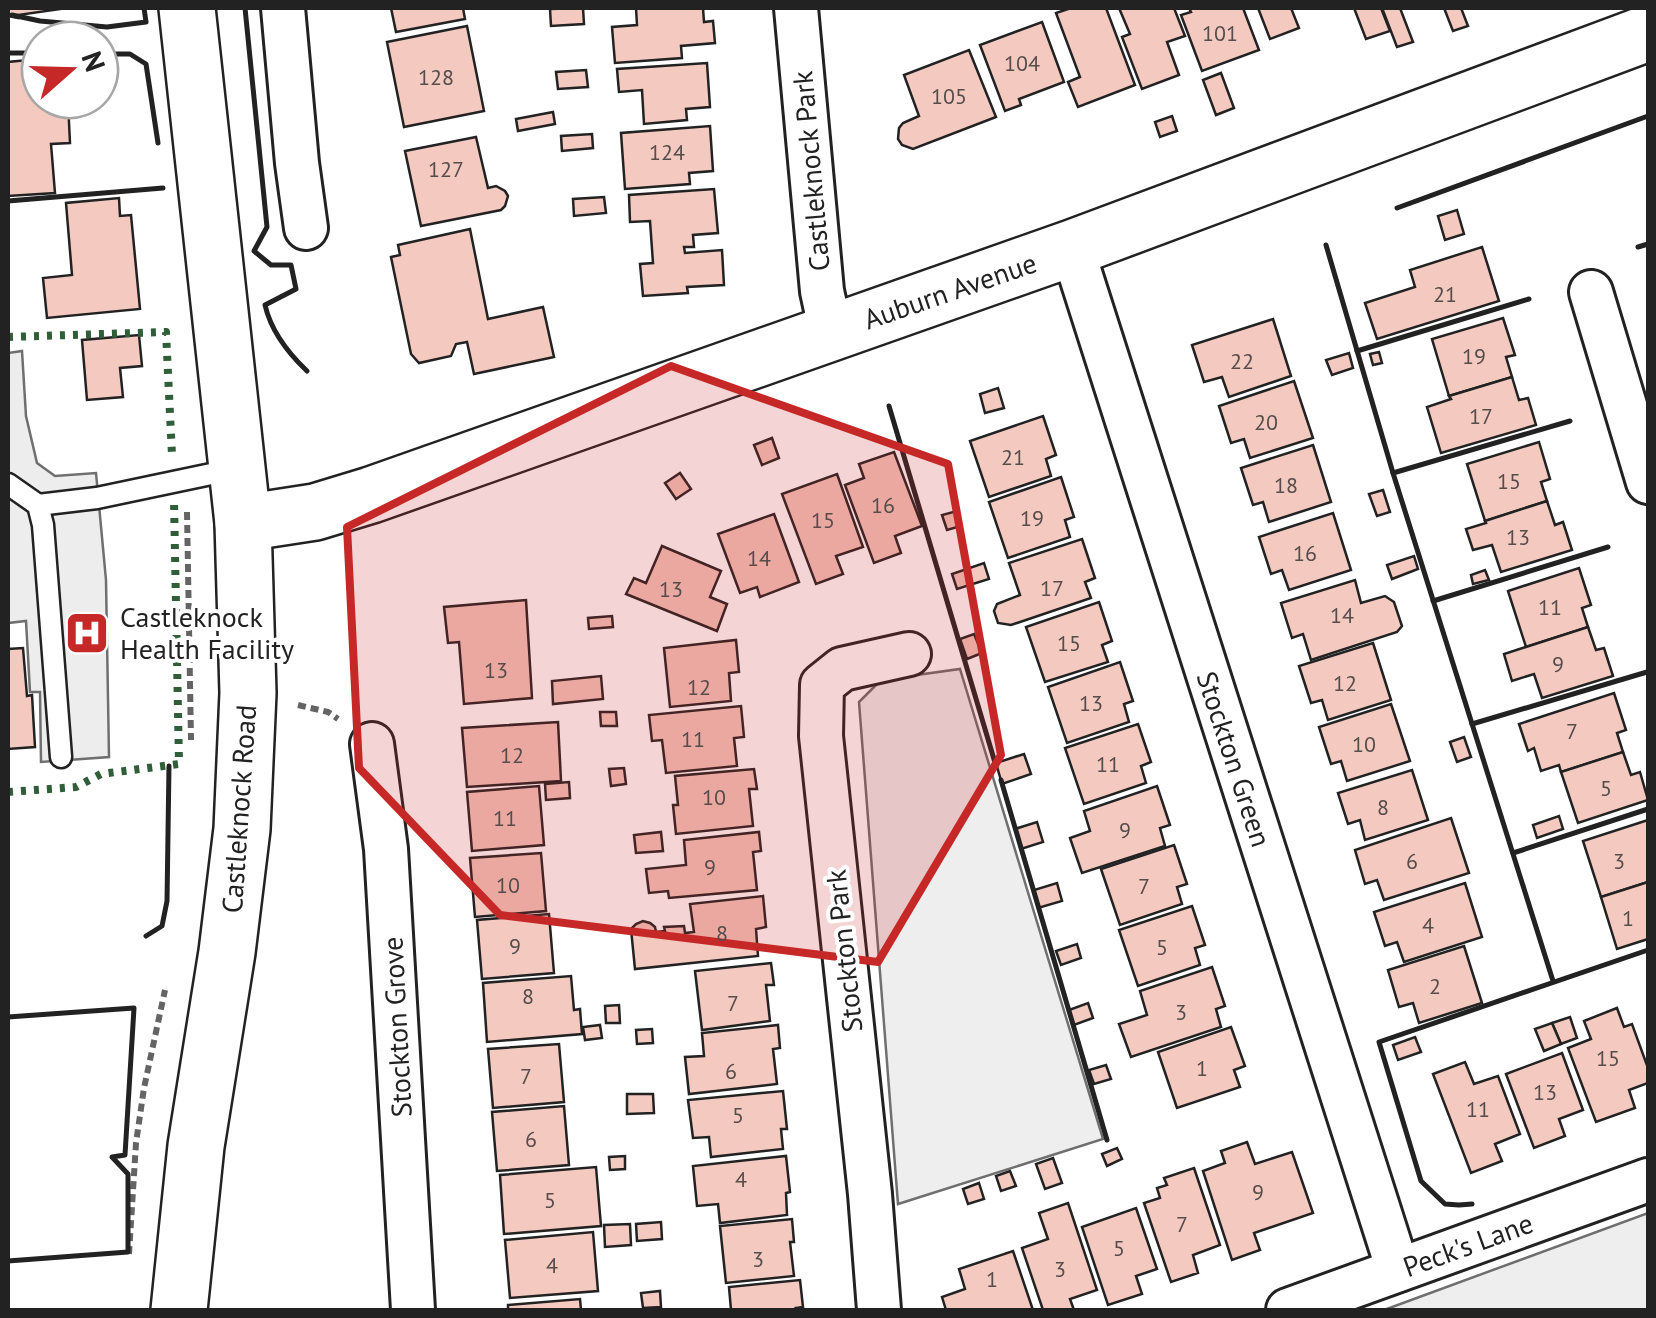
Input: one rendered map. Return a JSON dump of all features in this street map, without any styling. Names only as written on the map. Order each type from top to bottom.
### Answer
[{"type":"street","name":"Castleknock Road","points":[[180,1310],[196,1146],[242,830],[248,693],[243,522],[211,474],[188,8]]},
{"type":"street","points":[[282,8],[306,228]]},
{"type":"street","name":"Castleknock Park","points":[[796,8],[822,291],[831,333]]},
{"type":"street","name":"Auburn Avenue","points":[[243,522],[315,512],[371,495],[1072,248],[1648,33]]},
{"type":"street","name":"Stockton Green","points":[[1072,248],[1398,1270]]},
{"type":"street","points":[[1591,292],[1648,482]]},
{"type":"street","name":"Stockton Park","points":[[879,1310],[821,736],[822,685],[842,668],[909,654]]},
{"type":"street","name":"Stockton Grove","points":[[372,744],[386,849],[412,1310]]},
{"type":"street","name":"Peck's Lane","points":[[1288,1310],[1648,1180]]},
{"type":"lane","points":[[8,484],[38,504],[98,498],[211,474]]},
{"type":"lane","points":[[38,504],[46,547],[60,757]]},
{"type":"path","points":[[191,743],[211,474]]},
{"type":"path","points":[[248,693],[328,712],[372,744]]},
{"type":"path","points":[[129,1259],[136,1143],[169,972]]},
{"type":"highlighted area","points":[[671,366],[948,464],[1001,755],[878,962],[500,915],[359,768],[347,527]]},
{"type":"shaded area","points":[[22,351],[26,416],[37,463],[55,476],[96,473],[106,580],[109,757],[41,762],[40,692],[30,692],[26,621],[8,623],[8,353]]},
{"type":"shaded area","points":[[960,669],[1103,1139],[898,1204],[859,702],[881,680]]},
{"type":"shaded area","points":[[1648,1213],[1648,1310],[1384,1310]]},
{"type":"building","points":[[8,8],[67,8],[18,18],[8,16]]},
{"type":"building","points":[[391,8],[463,8],[465,19],[396,32]]},
{"type":"building","points":[[583,8],[584,24],[551,26],[550,9]]},
{"type":"building","points":[[636,8],[703,8],[704,22],[713,21],[715,43],[681,46],[682,58],[615,63],[612,27],[637,25]]},
{"type":"building","points":[[1071,8],[1106,8],[1135,85],[1078,107],[1068,82],[1080,77],[1056,13]]},
{"type":"building","points":[[1119,8],[1174,8],[1185,36],[1167,42],[1179,75],[1142,89],[1122,37],[1130,34]]},
{"type":"building","points":[[1189,8],[1243,8],[1259,50],[1202,71],[1181,15],[1191,12]]},
{"type":"building","points":[[1258,8],[1291,8],[1299,28],[1270,39]]},
{"type":"building","points":[[1354,8],[1381,8],[1390,31],[1366,39]]},
{"type":"building","points":[[1382,8],[1400,8],[1413,42],[1397,47]]},
{"type":"building","points":[[1444,8],[1461,8],[1468,26],[1453,31]]},
{"type":"building","points":[[1042,22],[1064,82],[1019,99],[1021,105],[1005,111],[980,45]]},
{"type":"building","points":[[467,26],[484,111],[404,127],[387,42]]},
{"type":"building","points":[[969,50],[996,117],[913,149],[902,145],[899,128],[919,116],[904,75]]},
{"type":"building","points":[[20,61],[20,120],[69,120],[70,143],[51,144],[55,193],[8,196],[8,62]]},
{"type":"building","points":[[707,63],[710,107],[686,109],[687,120],[644,124],[642,90],[619,92],[617,69]]},
{"type":"building","points":[[586,70],[588,87],[558,89],[556,72]]},
{"type":"building","points":[[1221,73],[1234,108],[1216,115],[1203,80]]},
{"type":"building","points":[[553,112],[555,124],[518,131],[516,119]]},
{"type":"building","points":[[1172,116],[1177,131],[1160,137],[1155,122]]},
{"type":"building","points":[[710,126],[713,171],[689,173],[690,184],[625,189],[621,133]]},
{"type":"building","points":[[592,134],[593,148],[562,151],[561,136]]},
{"type":"building","points":[[476,137],[488,188],[496,186],[505,191],[505,206],[421,226],[405,151]]},
{"type":"building","points":[[714,189],[718,233],[693,235],[694,247],[684,247],[685,253],[722,250],[724,285],[687,287],[688,293],[643,296],[640,264],[653,263],[650,221],[630,222],[629,195]]},
{"type":"building","points":[[604,197],[606,213],[574,216],[573,199]]},
{"type":"building","points":[[119,198],[120,216],[131,215],[140,309],[47,318],[43,278],[72,275],[66,203]]},
{"type":"building","points":[[1457,210],[1464,234],[1445,240],[1438,216]]},
{"type":"building","points":[[470,229],[488,319],[543,307],[554,357],[474,374],[467,342],[456,344],[451,356],[419,363],[411,354],[391,257],[400,255],[398,245]]},
{"type":"building","points":[[1482,247],[1499,301],[1377,339],[1365,303],[1415,287],[1410,270]]},
{"type":"building","points":[[1503,318],[1515,355],[1506,357],[1512,377],[1449,396],[1432,339]]},
{"type":"building","points":[[1273,319],[1291,376],[1229,397],[1222,377],[1204,382],[1192,345]]},
{"type":"building","points":[[139,335],[142,366],[120,368],[123,397],[87,400],[82,340]]},
{"type":"building","points":[[1379,352],[1382,363],[1373,365],[1370,354]]},
{"type":"building","points":[[1349,353],[1353,368],[1332,375],[1326,360]]},
{"type":"building","points":[[1512,377],[1519,400],[1528,398],[1536,425],[1441,453],[1427,407],[1451,399],[1449,396]]},
{"type":"building","points":[[1294,381],[1313,438],[1250,458],[1244,439],[1231,443],[1219,406]]},
{"type":"building","points":[[998,388],[1004,408],[985,413],[980,394]]},
{"type":"building","points":[[1043,416],[1056,455],[1046,459],[1051,476],[989,497],[970,441]]},
{"type":"building","points":[[772,438],[779,458],[762,465],[754,445]]},
{"type":"building","points":[[1539,442],[1550,479],[1541,482],[1547,501],[1485,521],[1467,464]]},
{"type":"building","points":[[1313,445],[1331,502],[1269,522],[1263,502],[1253,505],[1241,468]]},
{"type":"building","points":[[894,452],[922,526],[895,536],[901,553],[874,563],[845,485],[864,478],[859,464]]},
{"type":"building","points":[[680,473],[691,489],[676,499],[665,483]]},
{"type":"building","points":[[837,474],[863,547],[836,556],[843,574],[816,584],[782,494]]},
{"type":"building","points":[[1061,477],[1074,517],[1065,520],[1070,537],[1008,558],[989,502]]},
{"type":"building","points":[[1383,490],[1390,512],[1377,516],[1369,494]]},
{"type":"building","points":[[1547,501],[1555,525],[1563,522],[1572,550],[1501,572],[1492,545],[1473,550],[1466,529]]},
{"type":"building","points":[[957,511],[961,526],[947,530],[942,515]]},
{"type":"building","points":[[1333,513],[1351,570],[1289,590],[1282,570],[1271,574],[1259,537]]},
{"type":"building","points":[[774,514],[799,582],[760,597],[757,587],[740,593],[718,534]]},
{"type":"building","points":[[1082,539],[1095,578],[1085,582],[1091,598],[1011,625],[998,623],[994,611],[997,604],[1020,595],[1009,563]]},
{"type":"building","points":[[662,546],[721,571],[710,597],[727,604],[717,631],[626,594],[634,578],[646,583]]},
{"type":"building","points":[[1414,556],[1418,569],[1392,579],[1387,565]]},
{"type":"building","points":[[984,563],[989,579],[957,589],[952,574]]},
{"type":"building","points":[[1579,568],[1591,605],[1582,608],[1588,627],[1526,647],[1508,591]]},
{"type":"building","points":[[1485,570],[1489,580],[1473,584],[1471,575]]},
{"type":"building","points":[[1355,580],[1361,603],[1385,596],[1394,602],[1402,626],[1397,632],[1311,660],[1303,634],[1292,638],[1281,603]]},
{"type":"building","points":[[526,600],[532,698],[464,704],[459,642],[448,643],[444,607]]},
{"type":"building","points":[[1099,602],[1112,641],[1102,645],[1108,662],[1045,682],[1026,627]]},
{"type":"building","points":[[612,616],[613,627],[589,629],[588,618]]},
{"type":"building","points":[[1588,627],[1596,650],[1604,648],[1613,676],[1542,698],[1534,674],[1512,681],[1504,654]]},
{"type":"building","points":[[974,634],[982,653],[967,659],[960,639]]},
{"type":"building","points":[[736,640],[739,672],[729,673],[731,701],[670,707],[664,648]]},
{"type":"building","points":[[1373,643],[1391,700],[1328,720],[1322,700],[1311,703],[1299,666]]},
{"type":"building","points":[[23,648],[27,696],[32,695],[35,747],[8,749],[8,649]]},
{"type":"building","points":[[1120,662],[1133,701],[1124,704],[1129,722],[1067,743],[1048,687]]},
{"type":"building","points":[[601,676],[603,699],[553,704],[552,681]]},
{"type":"building","points":[[1614,693],[1626,730],[1617,733],[1623,752],[1561,772],[1559,765],[1541,771],[1534,748],[1528,751],[1519,724]]},
{"type":"building","points":[[1391,704],[1410,761],[1347,781],[1341,761],[1331,764],[1319,727]]},
{"type":"building","points":[[741,706],[744,737],[734,738],[737,766],[666,773],[662,740],[652,741],[649,715]]},
{"type":"building","points":[[600,712],[616,712],[617,726],[601,726]]},
{"type":"building","points":[[558,722],[561,781],[467,787],[462,728]]},
{"type":"building","points":[[1138,724],[1151,762],[1141,766],[1146,783],[1084,804],[1065,748]]},
{"type":"building","points":[[1464,737],[1471,757],[1457,762],[1450,742]]},
{"type":"building","points":[[1623,752],[1631,775],[1640,772],[1648,800],[1578,823],[1561,772]]},
{"type":"building","points":[[1024,754],[1031,774],[1002,784],[996,763]]},
{"type":"building","points":[[624,768],[626,784],[611,786],[609,769]]},
{"type":"building","points":[[754,769],[757,789],[749,789],[753,826],[676,834],[675,776]]},
{"type":"building","points":[[1412,770],[1428,820],[1365,840],[1360,820],[1348,824],[1338,793]]},
{"type":"building","points":[[569,782],[570,798],[546,800],[545,784]]},
{"type":"building","points":[[539,786],[544,845],[472,851],[467,792]]},
{"type":"building","points":[[1157,786],[1170,825],[1160,828],[1165,846],[1082,873],[1070,838],[1090,831],[1084,811]]},
{"type":"building","points":[[1559,816],[1563,829],[1537,838],[1533,825]]},
{"type":"building","points":[[1451,818],[1469,873],[1384,900],[1377,880],[1365,884],[1355,850]]},
{"type":"building","points":[[1648,820],[1648,882],[1601,897],[1583,841]]},
{"type":"building","points":[[1037,822],[1043,842],[1021,849],[1015,829]]},
{"type":"building","points":[[661,832],[663,851],[636,853],[634,835]]},
{"type":"building","points":[[759,832],[761,851],[753,852],[757,890],[669,898],[668,891],[649,893],[646,869],[686,865],[684,840]]},
{"type":"building","points":[[1174,845],[1187,884],[1177,887],[1182,904],[1120,925],[1101,869]]},
{"type":"building","points":[[541,853],[546,911],[475,917],[470,858]]},
{"type":"building","points":[[1648,882],[1648,939],[1617,949],[1601,897]]},
{"type":"building","points":[[1057,883],[1062,901],[1038,908],[1034,890]]},
{"type":"building","points":[[1465,883],[1482,937],[1404,962],[1397,942],[1385,946],[1374,912]]},
{"type":"building","points":[[763,896],[766,927],[756,929],[758,956],[635,969],[631,929],[636,924],[650,923],[656,932],[665,931],[664,927],[684,926],[685,933],[694,932],[690,904]]},
{"type":"building","points":[[1192,906],[1205,945],[1195,948],[1200,965],[1138,986],[1119,930]]},
{"type":"building","points":[[549,914],[554,973],[482,979],[477,920]]},
{"type":"building","points":[[1077,944],[1081,958],[1061,965],[1056,951]]},
{"type":"building","points":[[1464,946],[1482,1003],[1419,1023],[1413,1003],[1399,1007],[1388,970]]},
{"type":"building","points":[[771,963],[774,985],[766,985],[770,1021],[702,1030],[695,971]]},
{"type":"building","points":[[1212,967],[1225,1006],[1216,1009],[1221,1027],[1131,1057],[1119,1024],[1147,1015],[1140,991]]},
{"type":"building","points":[[571,976],[574,1010],[580,1009],[582,1034],[487,1042],[483,983]]},
{"type":"building","points":[[1088,1003],[1093,1018],[1074,1025],[1069,1010]]},
{"type":"building","points":[[619,1005],[620,1023],[606,1023],[605,1006]]},
{"type":"building","points":[[1617,1008],[1624,1027],[1632,1024],[1648,1068],[1648,1083],[1629,1090],[1635,1108],[1596,1122],[1568,1048],[1591,1039],[1584,1021]]},
{"type":"building","points":[[1570,1017],[1577,1038],[1561,1044],[1552,1023]]},
{"type":"building","points":[[1552,1023],[1561,1044],[1544,1051],[1535,1029]]},
{"type":"building","points":[[600,1025],[602,1038],[585,1040],[583,1027]]},
{"type":"building","points":[[778,1025],[780,1048],[773,1049],[777,1084],[689,1094],[685,1057],[704,1056],[702,1033]]},
{"type":"building","points":[[1231,1027],[1245,1066],[1234,1070],[1240,1087],[1177,1108],[1158,1052]]},
{"type":"building","points":[[652,1029],[653,1043],[637,1044],[636,1030]]},
{"type":"building","points":[[1415,1037],[1421,1052],[1398,1060],[1393,1045]]},
{"type":"building","points":[[559,1044],[564,1102],[493,1108],[488,1049]]},
{"type":"building","points":[[1562,1053],[1583,1110],[1559,1119],[1565,1136],[1534,1148],[1506,1074]]},
{"type":"building","points":[[1465,1062],[1474,1084],[1498,1076],[1520,1134],[1495,1144],[1502,1161],[1471,1173],[1433,1074]]},
{"type":"building","points":[[1106,1065],[1111,1079],[1094,1084],[1089,1070]]},
{"type":"building","points":[[783,1091],[787,1129],[781,1129],[783,1149],[711,1157],[709,1137],[693,1138],[688,1100]]},
{"type":"building","points":[[627,1094],[653,1094],[654,1113],[627,1114]]},
{"type":"building","points":[[564,1106],[569,1165],[497,1171],[492,1112]]},
{"type":"building","points":[[1247,1142],[1255,1164],[1292,1152],[1313,1213],[1254,1233],[1260,1250],[1232,1260],[1203,1171],[1225,1163],[1221,1151]]},
{"type":"building","points":[[1117,1148],[1122,1159],[1107,1166],[1102,1154]]},
{"type":"building","points":[[625,1156],[625,1169],[610,1170],[609,1157]]},
{"type":"building","points":[[786,1156],[790,1192],[786,1193],[787,1215],[720,1223],[718,1204],[697,1206],[693,1166]]},
{"type":"building","points":[[1053,1158],[1062,1183],[1045,1189],[1036,1164]]},
{"type":"building","points":[[596,1167],[601,1226],[504,1234],[500,1175]]},
{"type":"building","points":[[1194,1168],[1220,1245],[1193,1255],[1198,1273],[1171,1282],[1144,1203],[1160,1198],[1157,1188],[1167,1185],[1164,1178]]},
{"type":"building","points":[[1010,1171],[1016,1186],[1001,1191],[996,1176]]},
{"type":"building","points":[[979,1183],[984,1199],[968,1204],[963,1189]]},
{"type":"building","points":[[1068,1203],[1097,1290],[1070,1299],[1074,1310],[1043,1310],[1022,1248],[1048,1239],[1039,1213]]},
{"type":"building","points":[[1136,1208],[1157,1269],[1136,1276],[1142,1294],[1108,1305],[1082,1227]]},
{"type":"building","points":[[792,1219],[794,1276],[726,1283],[720,1226]]},
{"type":"building","points":[[661,1222],[662,1239],[637,1241],[636,1224]]},
{"type":"building","points":[[630,1224],[631,1245],[605,1247],[604,1225]]},
{"type":"building","points":[[593,1232],[598,1291],[510,1298],[505,1240]]},
{"type":"building","points":[[1013,1251],[1033,1310],[946,1310],[942,1297],[965,1289],[959,1269]]},
{"type":"building","points":[[800,1280],[803,1307],[797,1310],[731,1310],[729,1287]]},
{"type":"building","points":[[660,1291],[661,1307],[643,1308],[641,1293]]},
{"type":"building","points":[[580,1299],[581,1310],[508,1310],[508,1305]]},
{"type":"hedge","points":[[8,337],[166,332],[172,455]]},
{"type":"hedge","points":[[8,792],[76,787],[101,774],[179,764],[174,500]]},
{"type":"wall","points":[[12,15],[107,27],[146,22],[144,8]]},
{"type":"wall","points":[[245,8],[267,227],[254,251],[271,265],[291,265],[296,289],[265,305],[281,341],[307,371]]},
{"type":"wall","points":[[8,53],[20,53]]},
{"type":"wall","points":[[120,54],[130,54],[146,64],[158,143]]},
{"type":"wall","points":[[1397,208],[1648,116]]},
{"type":"wall","points":[[8,201],[163,188]]},
{"type":"wall","points":[[1638,247],[1648,244]]},
{"type":"wall","points":[[1326,245],[1393,473],[1553,981]]},
{"type":"wall","points":[[1357,351],[1529,299]]},
{"type":"wall","points":[[889,406],[996,766]]},
{"type":"wall","points":[[1393,473],[1570,421]]},
{"type":"wall","points":[[1433,601],[1608,547]]},
{"type":"wall","points":[[1472,724],[1647,672]]},
{"type":"wall","points":[[146,936],[162,926],[167,901],[169,766]]},
{"type":"wall","points":[[1001,780],[1107,1140]]},
{"type":"wall","points":[[1513,853],[1648,809]]},
{"type":"wall","points":[[1472,1204],[1445,1204],[1421,1181],[1379,1042],[1648,950]]},
{"type":"wall","points":[[8,1017],[134,1008],[125,1155],[112,1157],[128,1174],[128,1252],[8,1261]]},
{"type":"place","name":"Castleknock Health Facility","points":[[87,633]]}]
